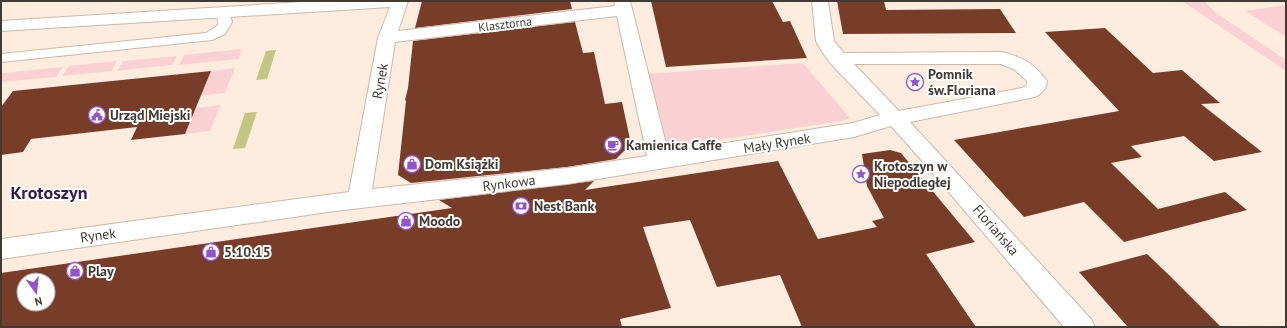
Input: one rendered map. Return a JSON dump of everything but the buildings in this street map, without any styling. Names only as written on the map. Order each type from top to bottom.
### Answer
[{"type":"street","name":"Rynek","points":[[1,26],[181,8],[218,12],[400,1],[387,38],[359,199],[1,249]]},
{"type":"street","points":[[820,1],[825,41],[830,50],[902,126]]},
{"type":"street","points":[[622,5],[658,162]]},
{"type":"street","name":"Klasztorna","points":[[387,38],[622,5]]},
{"type":"street","name":"Mały Rynek","points":[[658,162],[854,130],[902,126],[1028,93],[1036,88],[1037,80],[1031,72],[1012,61],[1002,58],[837,59]]},
{"type":"street","name":"Floriańska","points":[[902,126],[1081,327]]},
{"type":"street","name":"Rynkowa","points":[[359,199],[567,176],[658,162]]},
{"type":"lane","points":[[1,58],[207,37],[218,33],[225,23],[225,18],[218,12]]},
{"type":"shaded area","points":[[1182,1],[1204,1],[1216,13],[1286,60],[1286,71]]},
{"type":"shaded area","points":[[1286,5],[1286,37],[1245,11]]},
{"type":"shaded area","points":[[242,49],[239,59],[179,65],[184,55]]},
{"type":"shaded area","points":[[276,50],[267,79],[256,80],[266,51]]},
{"type":"shaded area","points":[[177,56],[172,65],[117,71],[123,61]]},
{"type":"shaded area","points":[[117,61],[112,71],[62,76],[69,66]]},
{"type":"shaded area","points":[[803,63],[850,118],[842,121],[660,149],[646,74]]},
{"type":"shaded area","points":[[63,67],[56,77],[1,82],[1,75],[3,73]]},
{"type":"shaded area","points":[[235,68],[225,93],[200,96],[211,71]]},
{"type":"shaded area","points":[[221,105],[210,131],[185,134],[196,108]]},
{"type":"shaded area","points":[[257,112],[245,148],[233,149],[245,113]]},
{"type":"place","name":"Pomnik św.Floriana","points":[[915,82]]},
{"type":"place","name":"Urząd Miejski","points":[[97,115]]},
{"type":"place","name":"Kamienica Caffe","points":[[613,145]]},
{"type":"place","name":"Dom Książki","points":[[412,164]]},
{"type":"place","name":"Krotoszyn w Niepodległej","points":[[861,174]]},
{"type":"place","name":"Nest Bank","points":[[521,206]]},
{"type":"place","name":"Moodo","points":[[406,221]]},
{"type":"place","name":"5.10.15","points":[[211,252]]},
{"type":"place","name":"Play","points":[[75,271]]},
{"type":"district","name":"Krotoszyn","points":[[49,192]]}]
